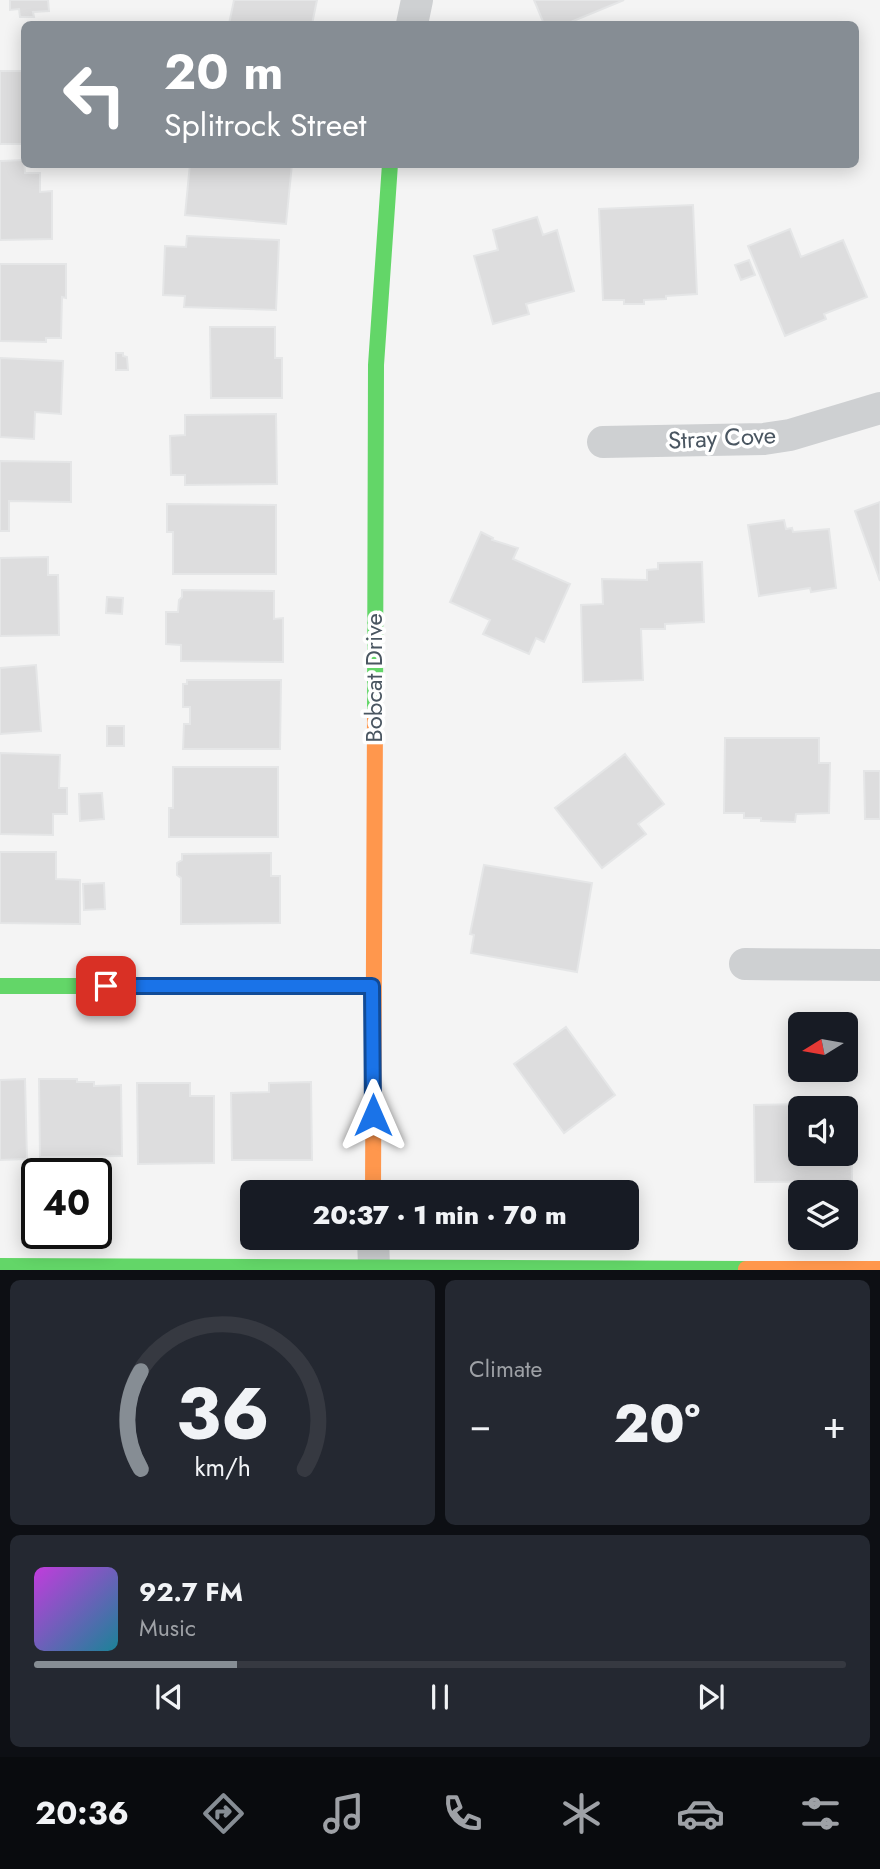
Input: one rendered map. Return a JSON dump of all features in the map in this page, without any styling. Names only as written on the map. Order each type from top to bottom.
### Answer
[{"type":"street","points":[[413,21],[417,0]]},
{"type":"street","name":"Bobcat Drive","points":[[373,1180],[376,365],[390,168]]},
{"type":"street","name":"Stray Cove","points":[[603,442],[764,439],[790,435],[880,408]]},
{"type":"street","points":[[745,964],[880,965]]},
{"type":"street","points":[[0,986],[372,986]]},
{"type":"street","points":[[0,1266],[374,1252],[880,1269]]},
{"type":"building","points":[[10,0],[48,0],[49,11],[33,12],[34,17],[20,17],[19,9],[10,10]]},
{"type":"building","points":[[234,0],[317,0],[313,21],[230,21]]},
{"type":"building","points":[[534,0],[624,0],[573,21],[543,21]]},
{"type":"building","points":[[0,71],[21,71],[21,144],[0,144]]},
{"type":"building","points":[[21,160],[21,168],[25,168],[25,173],[40,173],[40,192],[52,191],[52,239],[0,240],[0,161]]},
{"type":"building","points":[[190,168],[292,168],[286,224],[185,215]]},
{"type":"building","points":[[693,205],[697,294],[644,300],[644,304],[603,300],[599,209]]},
{"type":"building","points":[[537,217],[543,235],[557,230],[574,291],[526,304],[529,314],[493,324],[474,256],[498,250],[493,230]]},
{"type":"building","points":[[790,229],[801,257],[843,240],[867,297],[824,314],[826,319],[785,336],[748,246]]},
{"type":"building","points":[[187,236],[279,240],[276,310],[184,307],[185,296],[163,295],[165,246],[186,247]]},
{"type":"building","points":[[749,260],[755,275],[741,280],[735,265]]},
{"type":"building","points":[[0,264],[66,264],[66,298],[62,297],[61,338],[46,338],[46,342],[0,341]]},
{"type":"building","points":[[210,327],[275,327],[275,358],[282,358],[282,398],[211,398]]},
{"type":"building","points":[[116,353],[123,353],[123,356],[127,357],[128,370],[116,370]]},
{"type":"building","points":[[0,358],[63,361],[61,414],[35,412],[34,439],[0,437]]},
{"type":"building","points":[[276,414],[277,484],[185,485],[185,475],[171,475],[170,436],[185,435],[185,415]]},
{"type":"building","points":[[0,461],[71,462],[71,502],[9,501],[9,531],[0,531]]},
{"type":"building","points":[[880,502],[880,581],[855,511]]},
{"type":"building","points":[[167,504],[276,505],[276,574],[173,574],[173,532],[167,532]]},
{"type":"building","points":[[784,520],[786,529],[792,528],[793,532],[829,529],[836,588],[811,592],[810,588],[759,596],[748,525]]},
{"type":"building","points":[[481,532],[493,538],[492,540],[518,548],[513,559],[570,584],[544,642],[536,638],[529,654],[483,634],[490,620],[450,602]]},
{"type":"building","points":[[48,557],[48,575],[58,575],[59,635],[0,636],[0,558]]},
{"type":"building","points":[[702,562],[704,622],[665,624],[665,629],[641,629],[643,680],[583,682],[581,605],[603,604],[602,579],[647,580],[647,570],[658,569],[658,563]]},
{"type":"building","points":[[182,590],[274,591],[274,619],[283,618],[283,662],[181,661],[181,645],[166,644],[166,612],[178,612]]},
{"type":"building","points":[[107,597],[123,598],[122,614],[106,613]]},
{"type":"building","points":[[36,665],[41,731],[0,734],[0,668]]},
{"type":"building","points":[[187,680],[281,680],[280,749],[183,749],[184,724],[190,724],[190,707],[183,707],[183,684],[187,684]]},
{"type":"building","points":[[107,726],[124,726],[124,746],[107,746]]},
{"type":"building","points":[[725,738],[819,738],[819,763],[830,763],[829,813],[796,814],[795,822],[761,821],[761,818],[744,818],[744,813],[724,813]]},
{"type":"building","points":[[0,753],[60,755],[59,788],[67,788],[67,814],[53,814],[53,835],[0,834]]},
{"type":"building","points":[[625,754],[664,804],[638,824],[646,834],[602,868],[555,808]]},
{"type":"building","points":[[173,767],[278,767],[278,837],[169,837],[169,808],[173,808]]},
{"type":"building","points":[[864,771],[880,771],[880,819],[865,819]]},
{"type":"building","points":[[102,793],[104,819],[80,821],[79,794]]},
{"type":"building","points":[[0,852],[56,852],[56,879],[80,880],[80,924],[0,923]]},
{"type":"building","points":[[271,853],[271,876],[280,876],[280,923],[181,924],[181,878],[177,875],[177,863],[182,860],[182,854]]},
{"type":"building","points":[[484,865],[592,883],[577,972],[471,953],[474,935],[470,934]]},
{"type":"building","points":[[104,883],[105,909],[84,910],[83,884]]},
{"type":"building","points":[[566,1027],[615,1095],[564,1133],[514,1064]]},
{"type":"building","points":[[25,1079],[27,1158],[0,1160],[0,1080]]},
{"type":"building","points":[[39,1079],[77,1079],[77,1082],[94,1082],[94,1086],[121,1085],[122,1156],[40,1157]]},
{"type":"building","points":[[311,1082],[312,1160],[232,1160],[231,1093],[269,1092],[269,1083]]},
{"type":"building","points":[[137,1083],[190,1083],[190,1096],[214,1096],[214,1163],[138,1164]]},
{"type":"building","points":[[788,1104],[788,1166],[852,1166],[852,1180],[755,1182],[754,1105]]},
{"type":"traffic: fast","points":[[375,715],[376,365],[390,168]]},
{"type":"traffic: fast","points":[[0,986],[372,986]]},
{"type":"traffic: fast","points":[[0,1266],[746,1269]]},
{"type":"traffic: slow","points":[[373,1180],[375,715]]},
{"type":"traffic: slow","points":[[746,1269],[880,1269]]},
{"type":"route","points":[[106,986],[372,986],[373,1115]]}]
